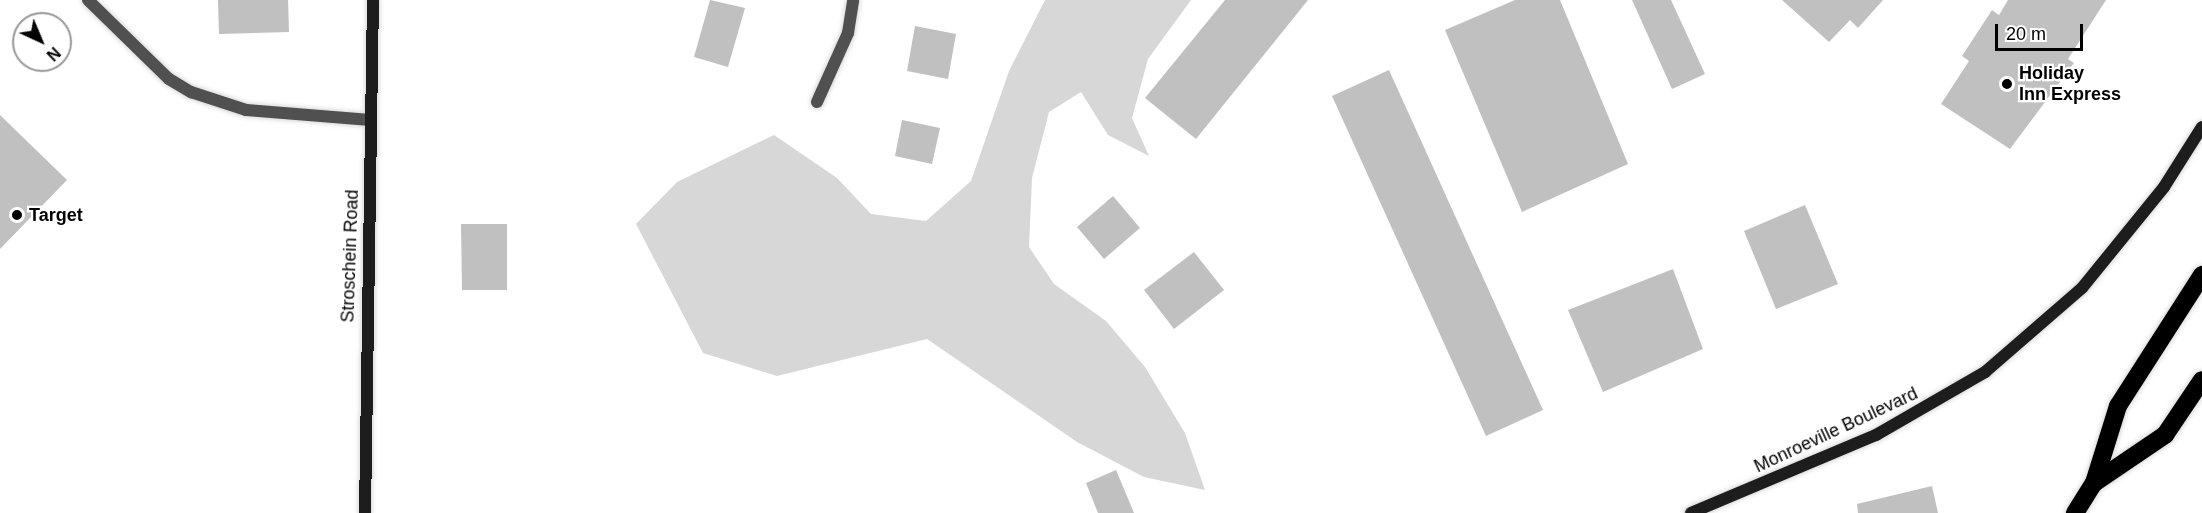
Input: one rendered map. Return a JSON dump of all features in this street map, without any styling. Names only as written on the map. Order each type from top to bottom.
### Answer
[{"type":"highway","points":[[2075,513],[2094,483],[2118,406],[2202,274]]},
{"type":"highway","points":[[2094,483],[2165,435],[2202,380]]},
{"type":"main road","name":"Stroschein Road","points":[[365,513],[373,0]]},
{"type":"main road","name":"Monroeville Boulevard","points":[[1692,513],[1876,435],[1993,366],[2059,310],[2111,256],[2202,127]]},
{"type":"street","points":[[88,0],[153,64],[191,92],[246,110],[371,120]]},
{"type":"street","points":[[817,102],[848,33],[853,0]]},
{"type":"shaded area","points":[[1045,0],[1191,0],[1148,59],[1132,118],[1149,156],[1108,135],[1081,92],[1049,112],[1032,178],[1029,247],[1054,284],[1106,321],[1145,367],[1185,433],[1205,490],[1144,477],[1077,442],[927,339],[777,376],[703,353],[636,224],[677,182],[774,135],[837,178],[871,214],[926,221],[971,181],[1009,71]]},
{"type":"building","points":[[218,0],[288,0],[289,32],[219,34]]},
{"type":"building","points":[[710,0],[745,8],[728,67],[694,57]]},
{"type":"building","points":[[1225,0],[1308,0],[1196,139],[1145,98]]},
{"type":"building","points":[[1515,0],[1560,0],[1628,164],[1522,212],[1445,30]]},
{"type":"building","points":[[1632,0],[1671,0],[1705,74],[1672,89]]},
{"type":"building","points":[[1782,0],[1883,0],[1858,28],[1850,20],[1829,42]]},
{"type":"building","name":"Holiday Inn Express","points":[[2008,0],[2106,0],[2068,59],[2074,63],[2010,149],[1941,104],[1969,61],[1962,56],[1992,10],[1999,15]]},
{"type":"building","points":[[915,26],[956,34],[948,79],[907,71]]},
{"type":"building","points":[[1389,70],[1543,410],[1486,436],[1332,96]]},
{"type":"building","name":"Target","points":[[0,115],[67,180],[0,249]]},
{"type":"building","points":[[902,120],[940,128],[932,164],[895,156]]},
{"type":"building","points":[[1113,196],[1140,228],[1104,259],[1077,227]]},
{"type":"building","points":[[1805,205],[1838,284],[1776,309],[1744,231]]},
{"type":"building","points":[[461,224],[507,224],[507,290],[462,290]]},
{"type":"building","points":[[1194,252],[1224,290],[1174,329],[1144,290]]},
{"type":"building","points":[[1673,269],[1703,349],[1603,392],[1568,310]]},
{"type":"building","points":[[1116,470],[1134,513],[1098,513],[1086,483]]},
{"type":"building","points":[[1932,486],[1938,513],[1858,513],[1857,504]]},
{"type":"place","name":"Holiday Inn Express","points":[[2007,84]]},
{"type":"place","name":"Target","points":[[17,215]]}]
